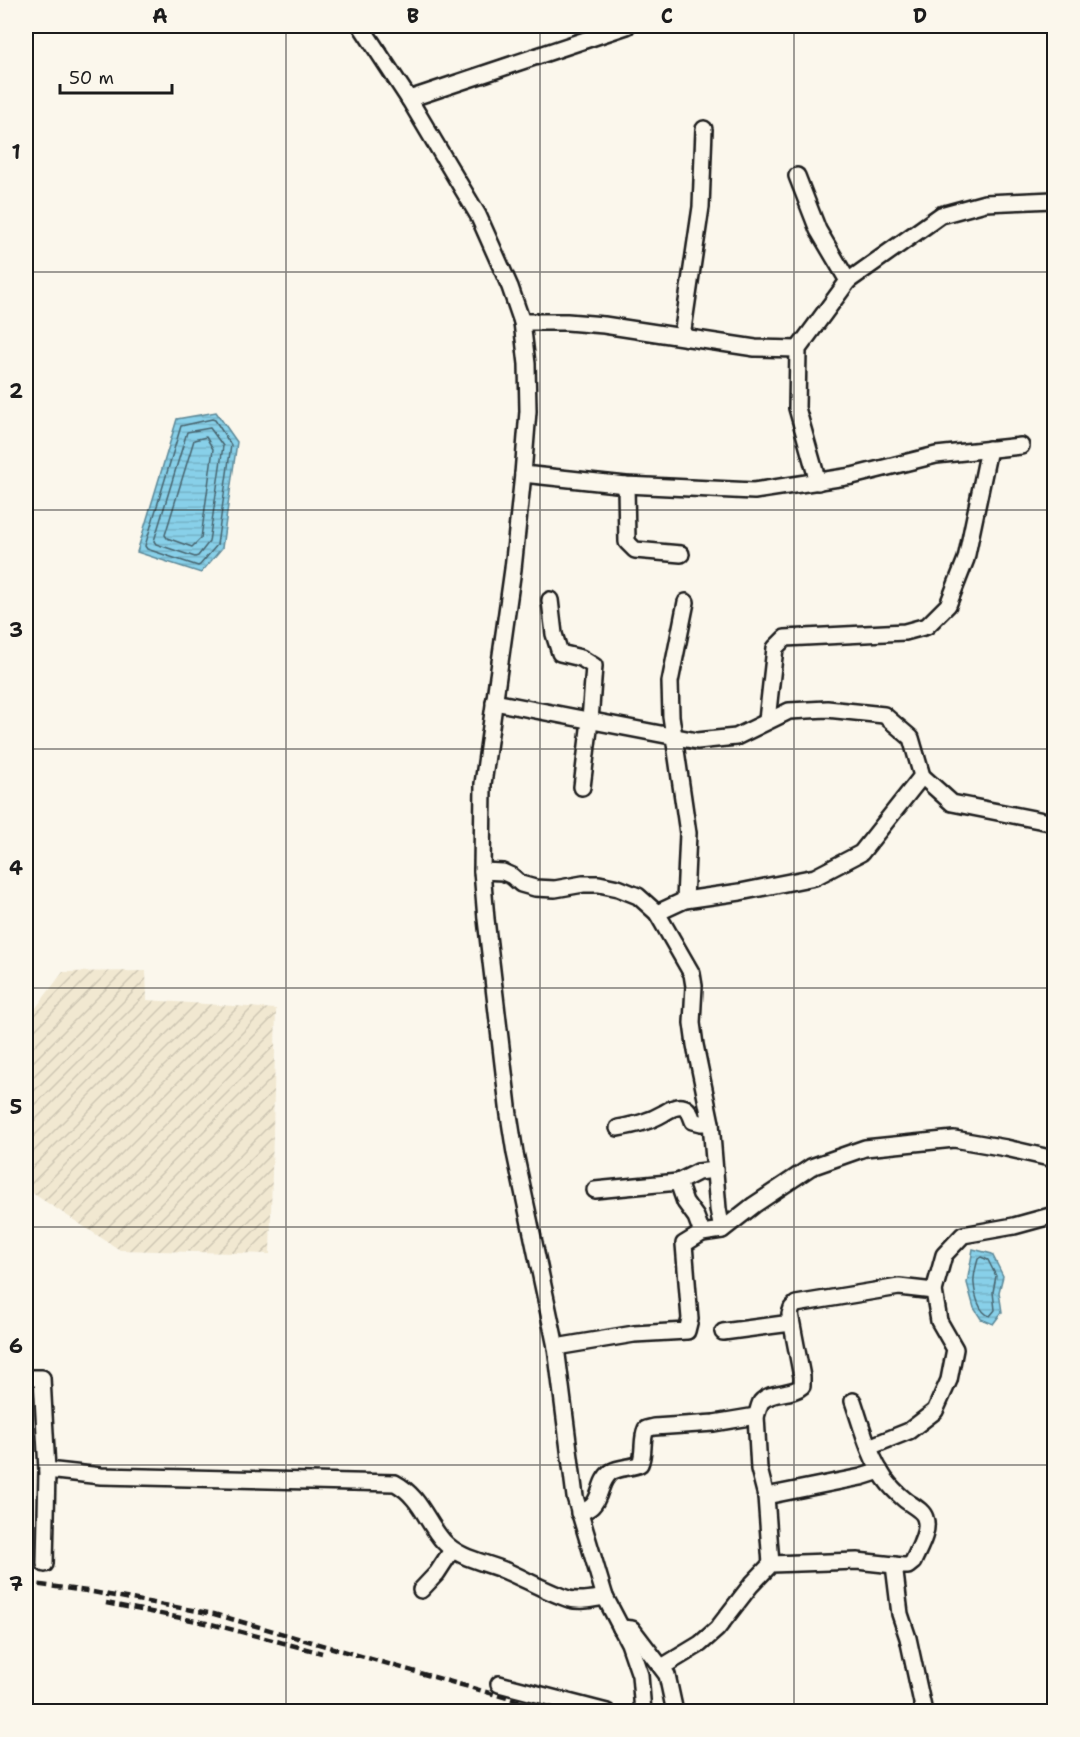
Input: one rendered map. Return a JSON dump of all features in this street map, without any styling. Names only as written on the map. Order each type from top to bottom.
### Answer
[{"type":"street","points":[[361,26],[409,99],[478,215],[510,287],[522,322],[527,364],[528,411],[524,474],[513,569],[483,784],[482,871],[486,919],[509,1115],[556,1347],[575,1497],[605,1596],[629,1643],[640,1675],[643,1712]]},
{"type":"street","points":[[409,99],[627,26]]},
{"type":"street","points":[[682,336],[701,207],[704,129]]},
{"type":"street","points":[[797,176],[818,230],[848,281]]},
{"type":"street","points":[[818,482],[797,408],[798,349],[848,281],[941,215],[985,203],[1053,200]]},
{"type":"street","points":[[522,322],[604,325],[755,348],[798,349]]},
{"type":"street","points":[[524,474],[626,485],[754,491],[852,476],[936,455],[1021,446]]},
{"type":"street","points":[[768,720],[775,648],[785,638],[905,632],[927,626],[948,605],[966,559],[989,449]]},
{"type":"street","points":[[626,485],[627,542],[635,550],[681,554]]},
{"type":"street","points":[[550,600],[554,634],[560,653],[581,658],[594,666],[582,787]]},
{"type":"street","points":[[685,900],[688,833],[671,716],[670,682],[686,602]]},
{"type":"street","points":[[494,702],[697,741],[736,737],[789,711],[827,709],[884,715],[911,738],[922,776],[952,803],[1054,823]]},
{"type":"street","points":[[657,913],[685,900],[815,877],[861,853],[922,776]]},
{"type":"street","points":[[482,871],[503,872],[521,884],[535,888],[555,889],[583,884],[600,884],[618,888],[638,896],[657,913],[692,974],[694,986],[692,1023],[711,1123],[718,1209],[722,1230]]},
{"type":"street","points":[[618,1128],[641,1124],[673,1108],[682,1107],[688,1109],[693,1121],[701,1124],[711,1123]]},
{"type":"street","points":[[556,1347],[634,1334],[687,1331],[690,1318],[684,1244],[702,1233],[722,1230],[753,1205],[811,1167],[865,1148],[954,1139],[1006,1148],[1054,1160]]},
{"type":"street","points":[[595,1190],[678,1182],[698,1172],[715,1170]]},
{"type":"street","points":[[678,1182],[685,1202],[696,1217],[702,1233]]},
{"type":"street","points":[[869,1448],[909,1431],[935,1411],[949,1380],[955,1349],[939,1321],[934,1291],[944,1255],[963,1235],[1014,1226],[1054,1215]]},
{"type":"street","points":[[771,1564],[766,1496],[759,1469],[756,1416],[761,1402],[768,1396],[796,1391],[802,1386],[790,1323],[792,1308],[796,1304],[899,1287],[934,1291]]},
{"type":"street","points":[[723,1332],[790,1323]]},
{"type":"street","points":[[26,1378],[42,1378],[46,1470],[45,1564]]},
{"type":"street","points":[[662,1667],[700,1644],[717,1629],[771,1564],[857,1561],[908,1566],[913,1562],[926,1528],[926,1520],[923,1514],[887,1482],[880,1471],[869,1448],[853,1401]]},
{"type":"street","points":[[579,1513],[591,1508],[603,1480],[609,1474],[615,1470],[640,1464],[643,1458],[646,1429],[654,1426],[714,1423],[756,1416]]},
{"type":"street","points":[[46,1470],[101,1476],[395,1483],[410,1493],[443,1541],[462,1556],[505,1570],[568,1598],[583,1600],[605,1596]]},
{"type":"street","points":[[766,1496],[880,1471]]},
{"type":"street","points":[[421,1590],[437,1573],[452,1550]]},
{"type":"street","points":[[894,1565],[900,1614],[908,1638],[924,1712]]},
{"type":"street","points":[[621,1628],[632,1629],[662,1667],[667,1675],[675,1712]]},
{"type":"street","points":[[499,1684],[607,1712]]},
{"type":"shaded area","points":[[146,971],[147,1000],[276,1009],[270,1254],[120,1250],[26,1189],[26,1021],[63,972]]},
{"type":"water","points":[[216,412],[237,442],[222,548],[201,573],[137,552],[177,419]]},
{"type":"water","points":[[973,1249],[992,1254],[1003,1276],[999,1292],[1002,1312],[993,1324],[981,1319],[974,1308],[967,1283]]},
{"type":"railway","points":[[26,1583],[87,1591],[214,1614],[556,1712]]},
{"type":"railway","points":[[106,1603],[211,1624],[322,1653]]}]
